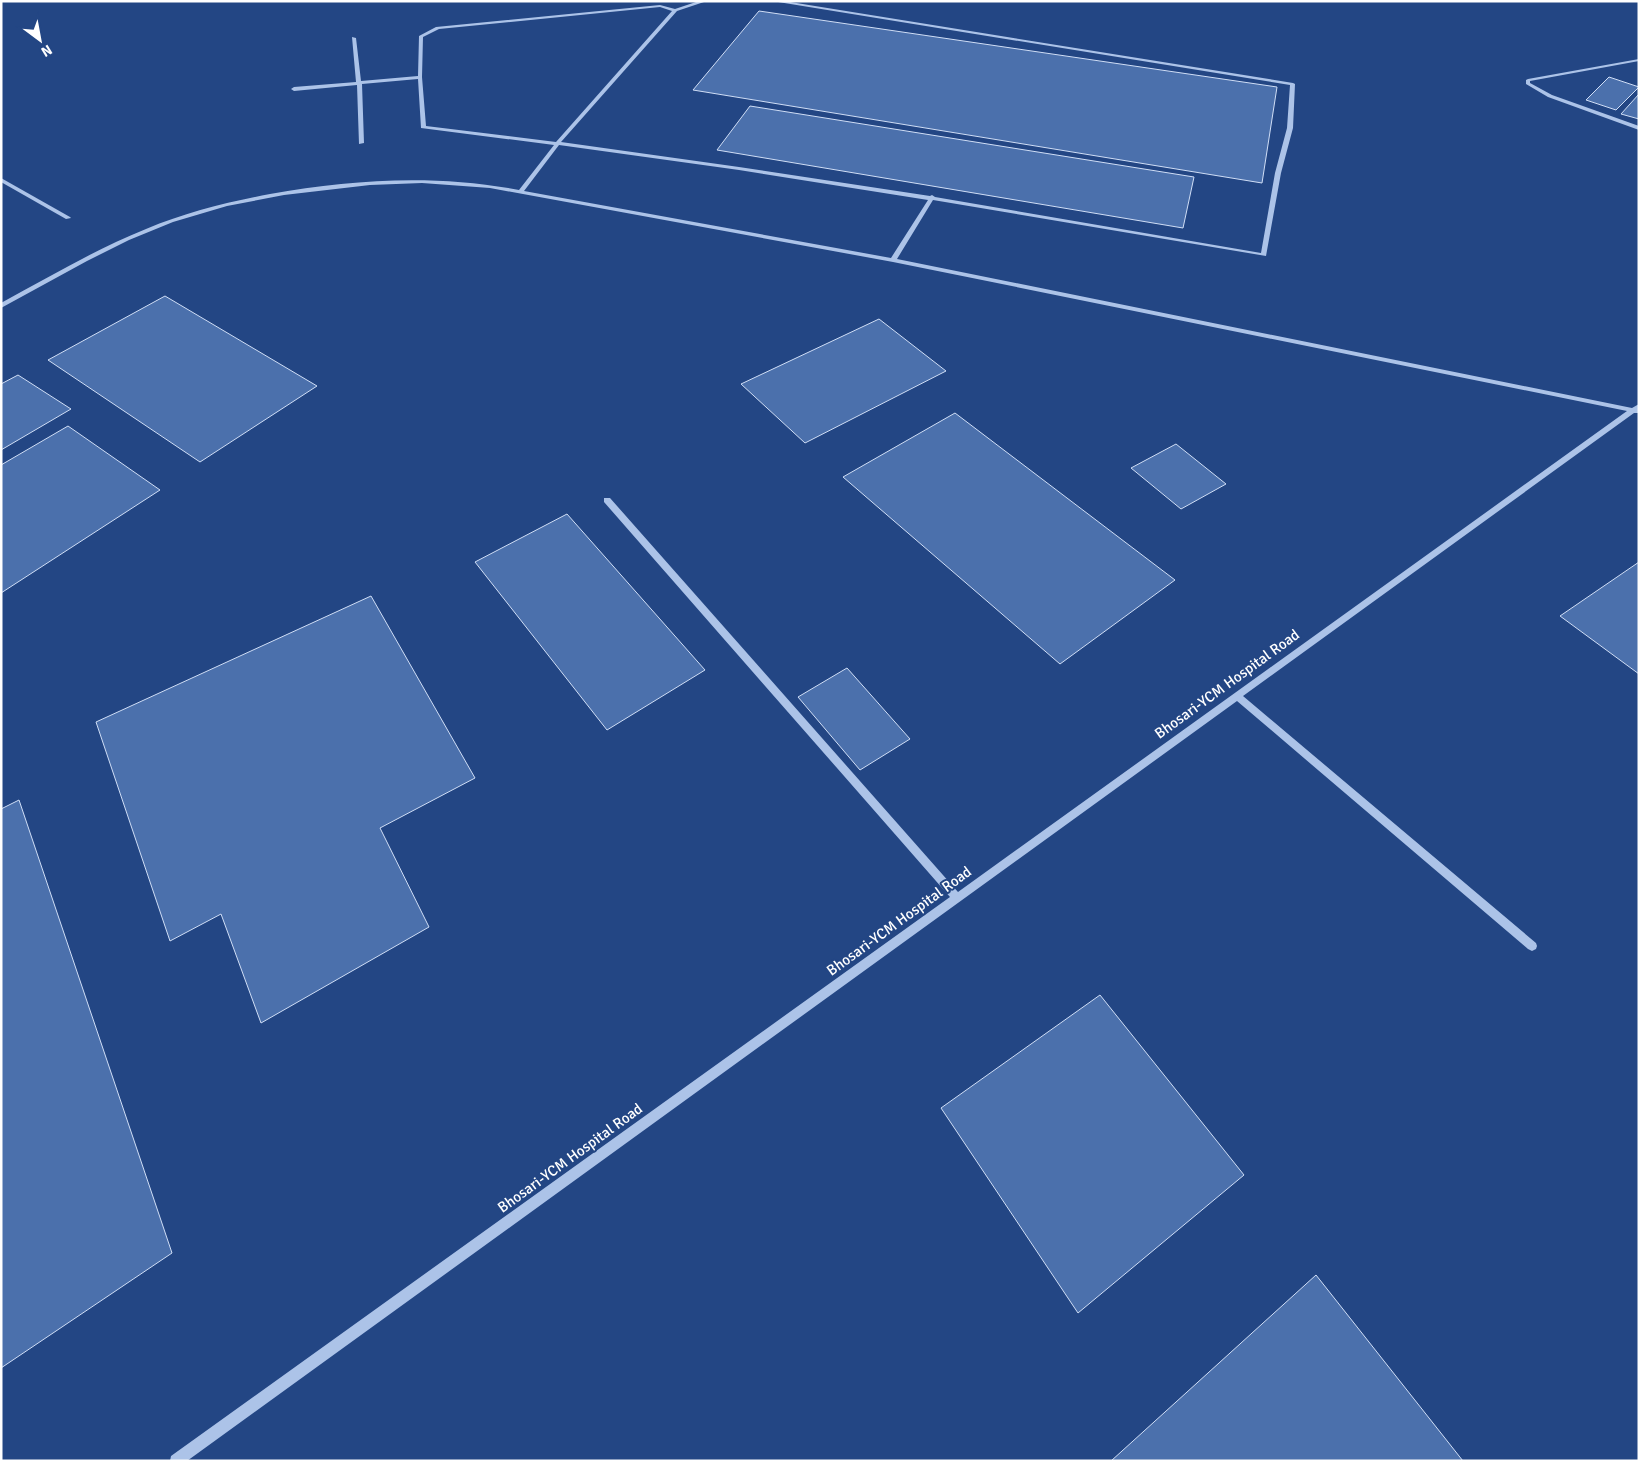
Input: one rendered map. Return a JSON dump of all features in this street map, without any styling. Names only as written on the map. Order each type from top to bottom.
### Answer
[{"type":"street","points":[[705,1],[675,10],[660,6],[438,28],[421,36],[420,77],[423,126],[559,142],[932,197],[1264,255],[1278,173],[1290,128],[1293,84],[774,1]]},
{"type":"street","points":[[520,192],[559,142],[675,10]]},
{"type":"street","points":[[354,38],[359,83],[361,143]]},
{"type":"street","points":[[1639,60],[1528,80],[1528,84],[1550,96],[1639,128]]},
{"type":"street","points":[[294,89],[420,77]]},
{"type":"street","points":[[1,180],[68,218]]},
{"type":"street","points":[[1,306],[77,264],[171,221],[241,203],[298,191],[400,181],[490,186],[893,260],[1637,409]]},
{"type":"street","name":"Bhosari-YCM Hospital Road","points":[[176,1461],[1637,409]]},
{"type":"street","points":[[607,500],[957,898]]},
{"type":"street","points":[[1237,696],[1532,946]]},
{"type":"lane","points":[[893,260],[932,197]]},
{"type":"building","points":[[759,11],[1277,87],[1262,183],[693,90]]},
{"type":"building","points":[[1609,77],[1639,87],[1616,110],[1586,100]]},
{"type":"building","points":[[1639,94],[1639,119],[1621,114]]},
{"type":"building","points":[[750,106],[1194,177],[1183,228],[717,150]]},
{"type":"building","points":[[165,296],[317,386],[200,462],[48,360]]},
{"type":"building","points":[[879,319],[946,371],[805,443],[741,384]]},
{"type":"building","points":[[18,375],[71,409],[1,450],[1,384]]},
{"type":"building","points":[[955,413],[1175,580],[1060,664],[843,477]]},
{"type":"building","points":[[68,426],[160,490],[1,593],[1,465]]},
{"type":"building","points":[[1176,444],[1226,484],[1181,509],[1131,468]]},
{"type":"building","points":[[567,514],[705,670],[607,730],[475,562]]},
{"type":"building","points":[[1639,562],[1639,674],[1560,616]]},
{"type":"building","points":[[371,596],[475,778],[380,828],[429,927],[261,1023],[221,914],[170,941],[96,722]]},
{"type":"building","points":[[847,668],[910,739],[860,770],[798,697]]},
{"type":"building","points":[[19,800],[172,1253],[1,1368],[1,809]]},
{"type":"building","points":[[1100,995],[1244,1175],[1078,1313],[941,1108]]},
{"type":"building","points":[[1316,1275],[1463,1461],[1111,1461]]}]
